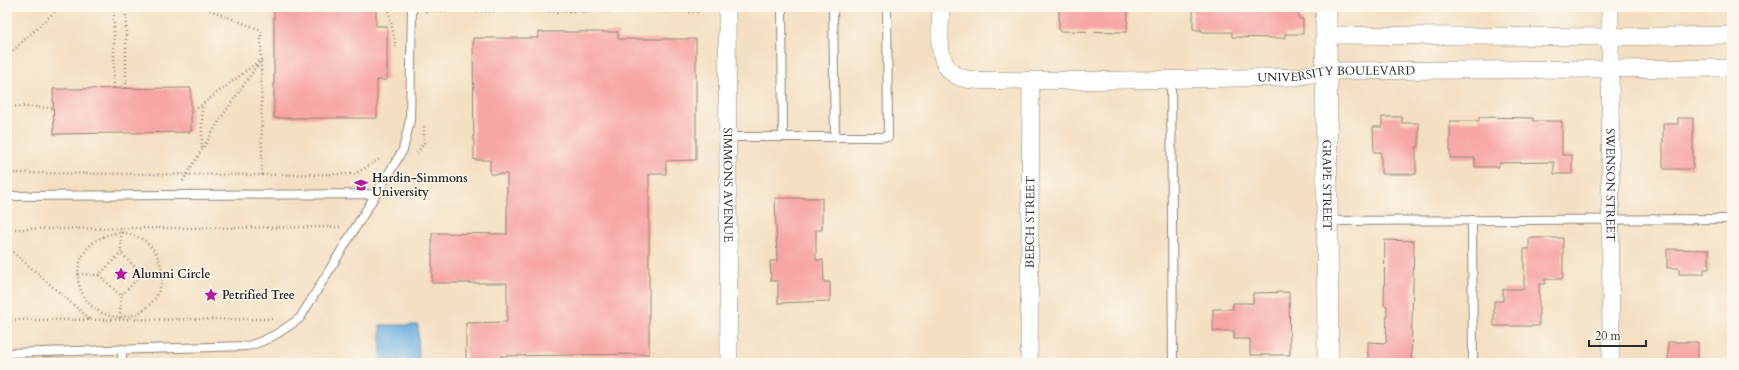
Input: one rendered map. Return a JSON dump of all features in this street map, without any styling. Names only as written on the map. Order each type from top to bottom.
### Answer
[{"type":"street","name":"SIMMONS AVENUE","points":[[727,7],[729,363]]},
{"type":"street","name":"UNIVERSITY BOULEVARD","points":[[941,7],[941,53],[947,65],[955,75],[967,79],[1171,79],[1296,77],[1327,71],[1732,68]]},
{"type":"street","name":"GRAPE STREET","points":[[1326,7],[1328,363]]},
{"type":"street","name":"SWENSON STREET","points":[[1610,7],[1611,363]]},
{"type":"street","points":[[1326,35],[1610,37],[1732,35]]},
{"type":"street","name":"BEECH STREET","points":[[1029,363],[1031,80]]},
{"type":"lane","points":[[7,353],[247,346],[263,342],[282,332],[300,318],[340,255],[402,150],[410,120],[412,7]]},
{"type":"lane","points":[[782,7],[783,137]]},
{"type":"lane","points":[[833,7],[835,137]]},
{"type":"lane","points":[[727,137],[888,137],[887,7]]},
{"type":"lane","points":[[1171,79],[1173,363]]},
{"type":"lane","points":[[7,196],[375,194]]},
{"type":"lane","points":[[1327,221],[1610,218],[1732,219]]},
{"type":"lane","points":[[1472,220],[1472,363]]},
{"type":"lane","points":[[122,349],[122,363]]},
{"type":"path","points":[[7,56],[60,7]]},
{"type":"path","points":[[114,7],[114,88]]},
{"type":"path","points":[[126,7],[126,88]]},
{"type":"path","points":[[202,7],[261,30],[262,175]]},
{"type":"path","points":[[388,7],[398,53]]},
{"type":"path","points":[[426,18],[426,11],[699,12]]},
{"type":"path","points":[[191,113],[261,60]]},
{"type":"path","points":[[174,195],[221,118],[261,60]]},
{"type":"path","points":[[202,104],[202,150]]},
{"type":"path","points":[[7,106],[54,108]]},
{"type":"path","points":[[415,156],[424,142],[424,119]]},
{"type":"path","points":[[7,170],[13,173],[186,175],[355,174],[379,160],[384,155]]},
{"type":"path","points":[[7,229],[340,227]]},
{"type":"path","points":[[98,275],[120,253],[120,228]]},
{"type":"path","points":[[121,233],[134,234],[153,248],[159,258],[162,274],[158,293],[152,302],[143,310],[120,318],[109,316],[90,304],[83,296],[79,286],[78,274],[84,253],[90,244],[105,236],[121,233]]},
{"type":"path","points":[[7,247],[91,320]]},
{"type":"path","points":[[120,253],[142,274],[162,274]]},
{"type":"path","points":[[78,274],[98,275],[120,296]]},
{"type":"path","points":[[120,318],[120,296],[142,274]]},
{"type":"path","points":[[7,320],[91,320],[120,318],[276,319]]},
{"type":"water","points":[[380,325],[418,325],[419,363],[381,363]]},
{"type":"building","points":[[274,7],[376,7],[376,26],[387,26],[387,80],[377,80],[377,118],[274,118]]},
{"type":"building","points":[[1059,7],[1128,7],[1127,32],[1059,31]]},
{"type":"building","points":[[1193,7],[1299,7],[1299,19],[1303,19],[1303,34],[1285,34],[1285,38],[1269,38],[1232,37],[1232,32],[1202,32],[1202,30],[1194,30],[1193,28]]},
{"type":"building","points":[[538,32],[618,32],[618,39],[696,39],[696,160],[666,161],[666,174],[649,174],[649,354],[501,356],[501,363],[466,363],[466,323],[507,322],[507,283],[432,283],[432,233],[507,234],[507,174],[490,174],[490,160],[474,160],[473,38],[538,38]]},
{"type":"building","points":[[191,88],[191,132],[54,134],[53,89]]},
{"type":"building","points":[[1382,117],[1402,117],[1402,123],[1419,123],[1419,147],[1416,147],[1416,174],[1381,174],[1381,152],[1374,152],[1373,127],[1382,127]]},
{"type":"building","points":[[1479,117],[1533,118],[1533,121],[1562,121],[1562,155],[1572,155],[1572,174],[1554,174],[1554,162],[1499,163],[1499,167],[1475,167],[1475,158],[1450,158],[1450,121],[1479,121]]},
{"type":"building","points":[[1678,118],[1693,118],[1693,169],[1664,169],[1663,166],[1663,124],[1678,124]]},
{"type":"building","points":[[775,198],[822,198],[822,230],[816,230],[816,260],[823,260],[824,282],[830,282],[830,301],[778,303],[778,281],[771,281],[770,261],[777,261]]},
{"type":"building","points":[[1529,238],[1563,238],[1563,279],[1545,279],[1545,284],[1539,284],[1539,326],[1494,326],[1494,301],[1503,301],[1503,289],[1524,289],[1524,249],[1529,249]]},
{"type":"building","points":[[1385,240],[1414,241],[1411,363],[1368,361],[1368,342],[1386,343],[1387,306],[1384,305]]},
{"type":"building","points":[[1667,249],[1709,250],[1709,269],[1704,269],[1704,274],[1679,274],[1679,268],[1667,268]]},
{"type":"building","points":[[1289,292],[1290,355],[1250,355],[1250,339],[1234,339],[1234,331],[1213,331],[1213,309],[1233,309],[1233,303],[1253,303],[1253,293]]},
{"type":"building","points":[[1668,342],[1698,342],[1698,363],[1668,363]]},
{"type":"place","name":"Hardin-Simmons University","points":[[361,185]]},
{"type":"place","name":"Alumni Circle","points":[[121,274]]},
{"type":"place","name":"Petrified Tree","points":[[211,295]]}]
